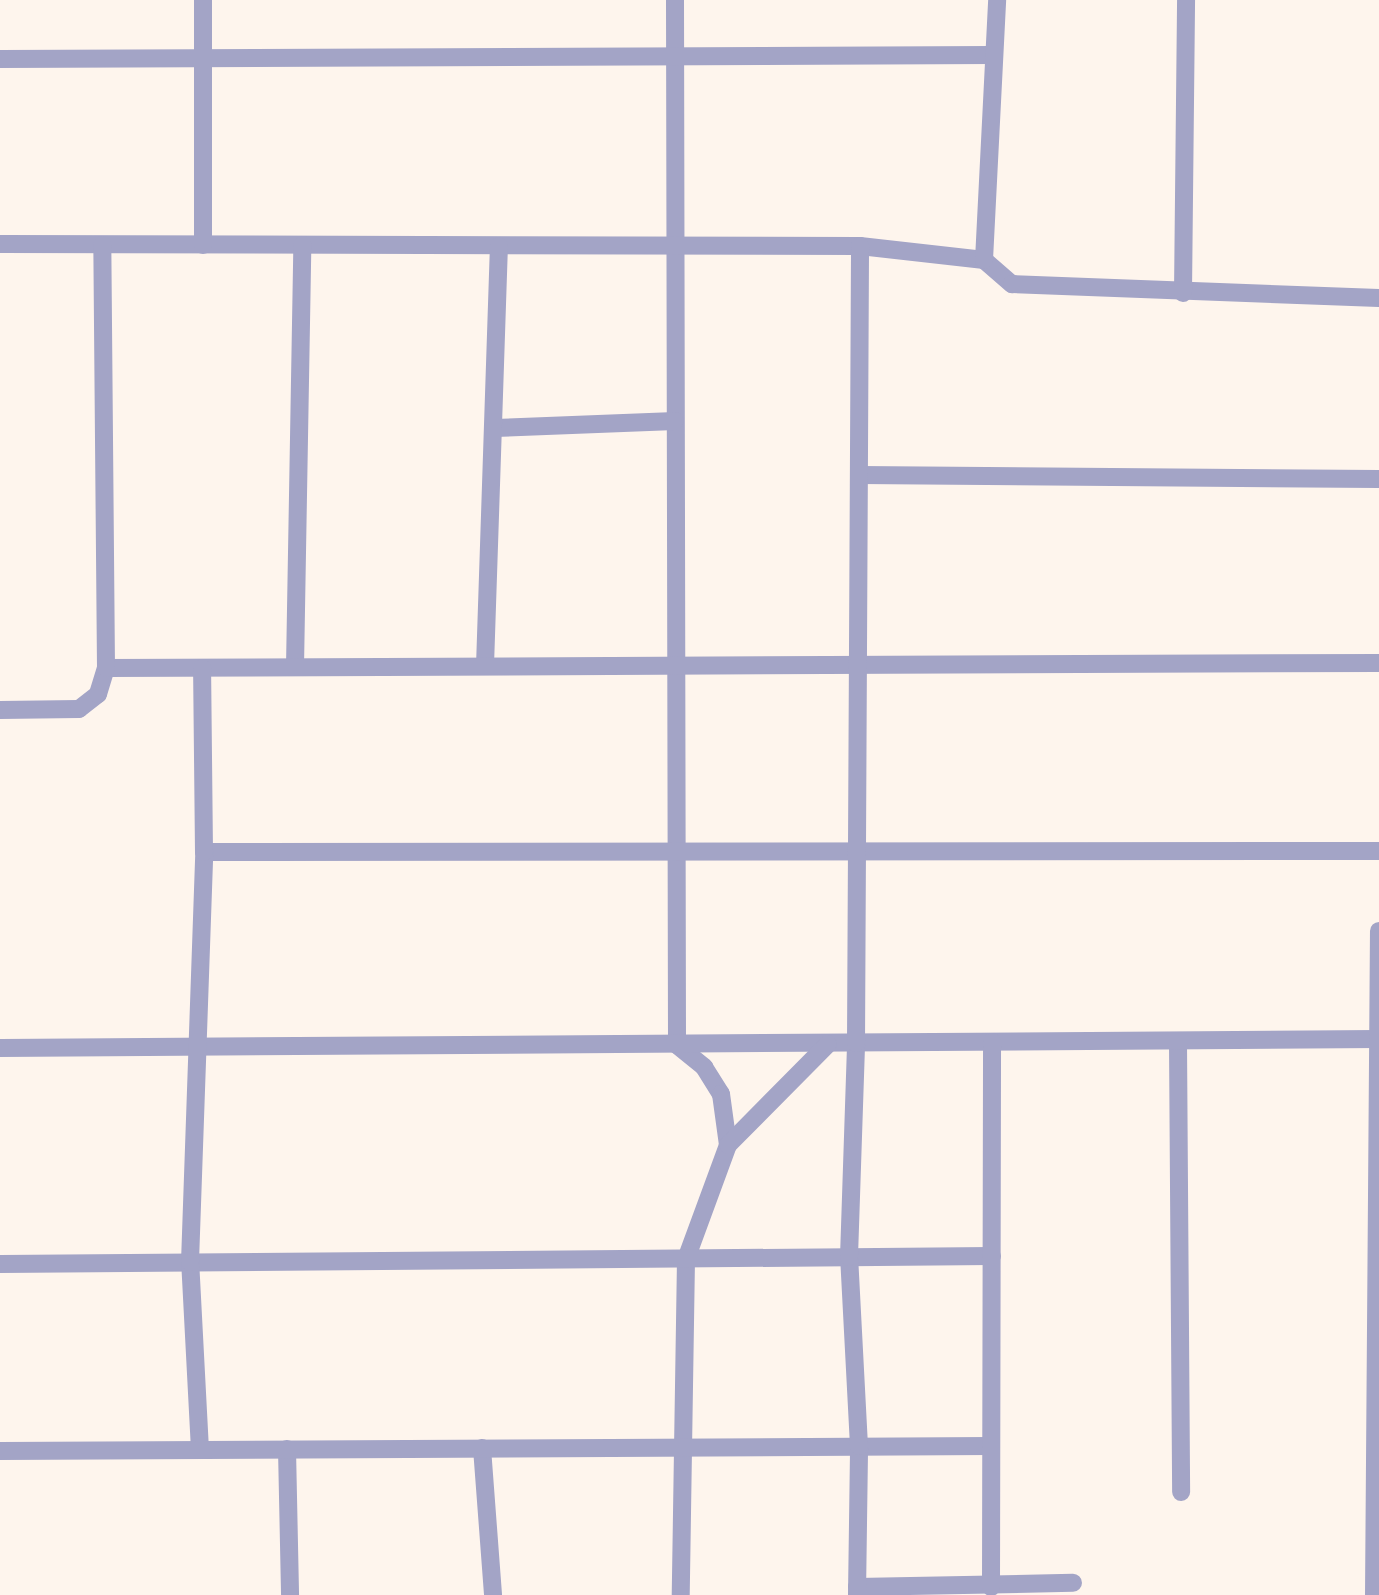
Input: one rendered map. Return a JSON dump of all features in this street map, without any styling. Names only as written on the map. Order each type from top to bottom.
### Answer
[{"type":"street","points":[[203,0],[203,245]]},
{"type":"street","points":[[675,0],[677,1045]]},
{"type":"street","points":[[984,260],[997,0]]},
{"type":"street","points":[[1182,293],[1186,0]]},
{"type":"street","points":[[0,59],[675,58],[993,54]]},
{"type":"street","points":[[0,244],[860,246],[984,260],[1012,284],[1182,293],[1379,298]]},
{"type":"street","points":[[0,710],[79,709],[98,693],[106,668],[102,244]]},
{"type":"street","points":[[295,667],[302,245]]},
{"type":"street","points":[[485,666],[499,246]]},
{"type":"street","points":[[860,246],[856,1043],[849,1257],[859,1446],[857,1591],[1073,1583]]},
{"type":"street","points":[[494,428],[675,421]]},
{"type":"street","points":[[859,475],[1379,478]]},
{"type":"street","points":[[106,668],[1379,663]]},
{"type":"street","points":[[200,1450],[190,1263],[204,852],[202,668]]},
{"type":"street","points":[[204,852],[1379,851]]},
{"type":"street","points":[[1374,1595],[1379,931]]},
{"type":"street","points":[[0,1048],[1178,1043],[1378,1039]]},
{"type":"street","points":[[991,1587],[992,1042]]},
{"type":"street","points":[[1178,1043],[1181,1492]]},
{"type":"street","points":[[681,1595],[686,1259],[728,1145],[828,1044]]},
{"type":"street","points":[[677,1045],[704,1067],[721,1094],[728,1145]]},
{"type":"street","points":[[0,1264],[992,1256]]},
{"type":"street","points":[[0,1451],[991,1446]]},
{"type":"street","points":[[482,1448],[493,1595]]},
{"type":"street","points":[[286,1449],[290,1595]]}]
